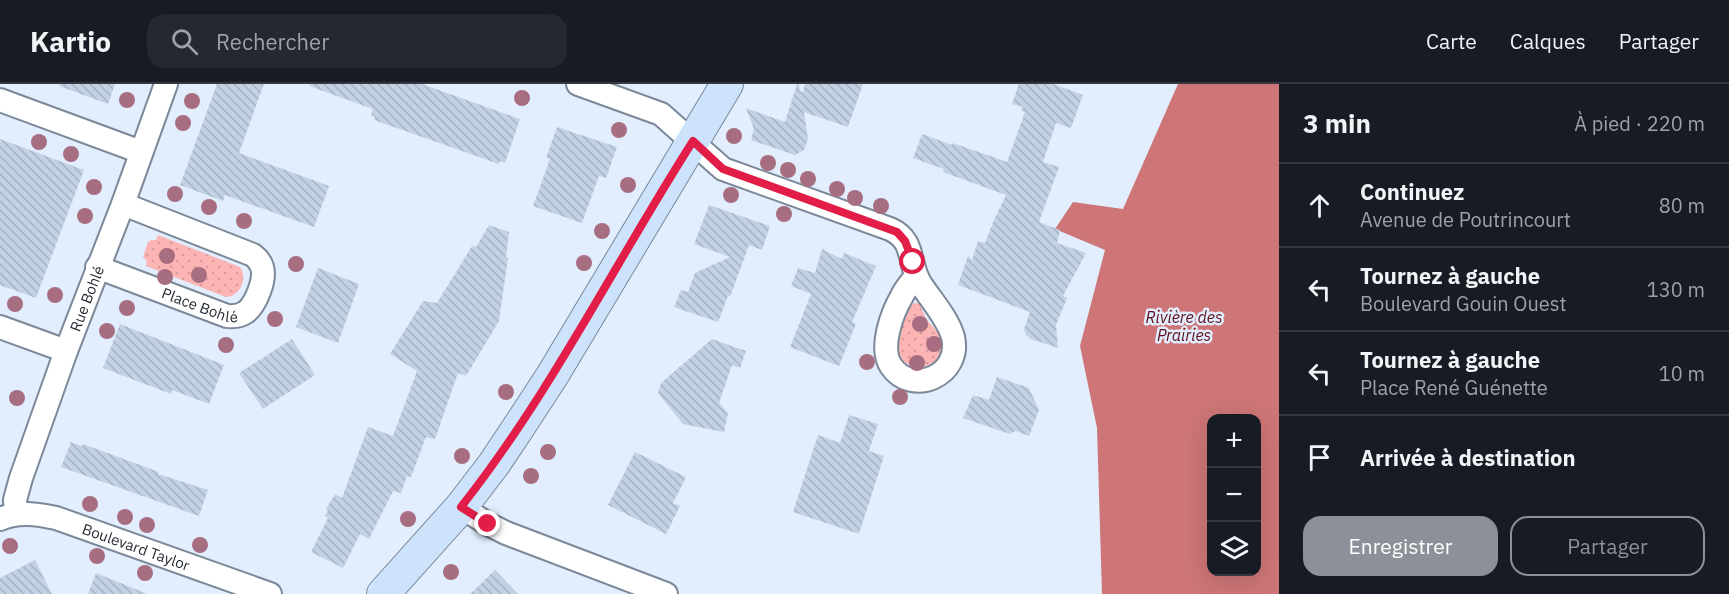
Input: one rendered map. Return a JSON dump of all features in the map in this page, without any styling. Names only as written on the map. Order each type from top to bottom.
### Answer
[{"type":"street","name":"Rue Bohlé","points":[[8,517],[66,351],[123,204],[166,84]]},
{"type":"street","points":[[578,84],[661,114],[723,169],[897,232],[909,248],[915,277]]},
{"type":"street","points":[[383,594],[461,507],[494,464],[552,376],[727,84]]},
{"type":"street","points":[[0,100],[141,152]]},
{"type":"street","name":"Place Bohlé","points":[[97,267],[227,316],[248,310],[262,282],[263,272],[260,262],[253,255],[123,204]]},
{"type":"street","points":[[0,327],[66,351]]},
{"type":"street","points":[[461,507],[506,533],[666,594]]},
{"type":"street","name":"Boulevard Taylor","points":[[8,517],[40,514],[70,522],[270,594]]},
{"type":"shaded area","points":[[158,235],[240,267],[243,281],[239,290],[226,297],[146,266],[147,261],[143,257],[148,242],[156,240]]},
{"type":"shaded area","points":[[919,303],[942,343],[937,360],[930,364],[914,366],[906,363],[900,357],[897,343],[911,304]]},
{"type":"water","name":"Rivière des Prairies","points":[[1178,84],[1279,84],[1279,594],[1102,594],[1097,428],[1080,346],[1105,250],[1055,229],[1073,202],[1123,209]]},
{"type":"building","points":[[60,84],[115,84],[108,104],[59,86]]},
{"type":"building","points":[[217,84],[264,84],[239,153],[329,186],[314,227],[225,195],[223,201],[180,185]]},
{"type":"building","points":[[310,84],[422,84],[520,119],[505,163],[500,161],[499,164],[374,120],[375,117],[371,115],[373,109],[309,86]]},
{"type":"building","points":[[797,84],[803,92],[805,84],[863,84],[848,127],[804,112],[808,139],[804,150],[795,155],[751,140],[754,129],[746,108],[785,122]]},
{"type":"building","points":[[1019,84],[1053,84],[1083,95],[1071,128],[1056,123],[1043,162],[1059,167],[1039,222],[1060,230],[1057,243],[1086,253],[1063,296],[1067,298],[1056,325],[1058,348],[1031,339],[1026,335],[1024,329],[1030,312],[958,285],[968,256],[972,260],[978,241],[985,243],[1006,195],[943,172],[944,169],[913,158],[922,134],[1007,162],[1025,112],[1021,111],[1023,107],[1012,104]]},
{"type":"building","points":[[557,127],[617,147],[606,178],[599,176],[582,223],[533,206],[550,159],[546,158]]},
{"type":"building","points":[[0,139],[84,170],[36,298],[0,285]]},
{"type":"building","points":[[709,205],[770,226],[762,250],[749,245],[718,322],[674,307],[681,290],[688,292],[695,273],[730,257],[694,244]]},
{"type":"building","points":[[489,225],[509,232],[506,258],[508,258],[499,321],[466,376],[458,373],[435,439],[426,437],[411,477],[407,476],[401,493],[393,491],[369,539],[360,534],[343,568],[311,552],[328,518],[325,516],[328,510],[326,509],[335,494],[342,498],[368,427],[393,436],[417,371],[390,354],[423,301],[437,303],[472,246],[476,247]]},
{"type":"building","points":[[822,249],[842,259],[844,253],[876,266],[852,322],[856,324],[839,366],[790,347],[811,294],[791,286],[798,268],[815,273]]},
{"type":"building","points":[[318,268],[359,284],[338,343],[296,327]]},
{"type":"building","points":[[120,324],[224,365],[209,404],[172,390],[171,394],[103,368]]},
{"type":"building","points":[[292,339],[315,375],[263,409],[239,373]]},
{"type":"building","points":[[712,339],[746,351],[740,368],[732,365],[719,403],[728,413],[724,432],[683,424],[658,393],[661,383]]},
{"type":"building","points":[[997,377],[1029,388],[1039,410],[1029,436],[1015,431],[1010,434],[963,418],[973,395],[989,400]]},
{"type":"building","points":[[849,415],[878,424],[869,451],[884,456],[859,534],[793,512],[818,435],[840,443]]},
{"type":"building","points":[[71,442],[82,446],[83,444],[159,472],[158,474],[208,490],[199,516],[61,467]]},
{"type":"building","points":[[635,452],[686,477],[673,503],[680,506],[666,534],[608,505]]},
{"type":"building","points":[[35,560],[52,594],[0,594],[0,578]]},
{"type":"building","points":[[495,570],[518,594],[470,594]]},
{"type":"building","points":[[96,573],[145,593],[145,594],[88,594]]},
{"type":"route","points":[[488,524],[461,507],[494,464],[552,376],[693,141],[723,169],[897,232],[905,241],[913,262]]}]
